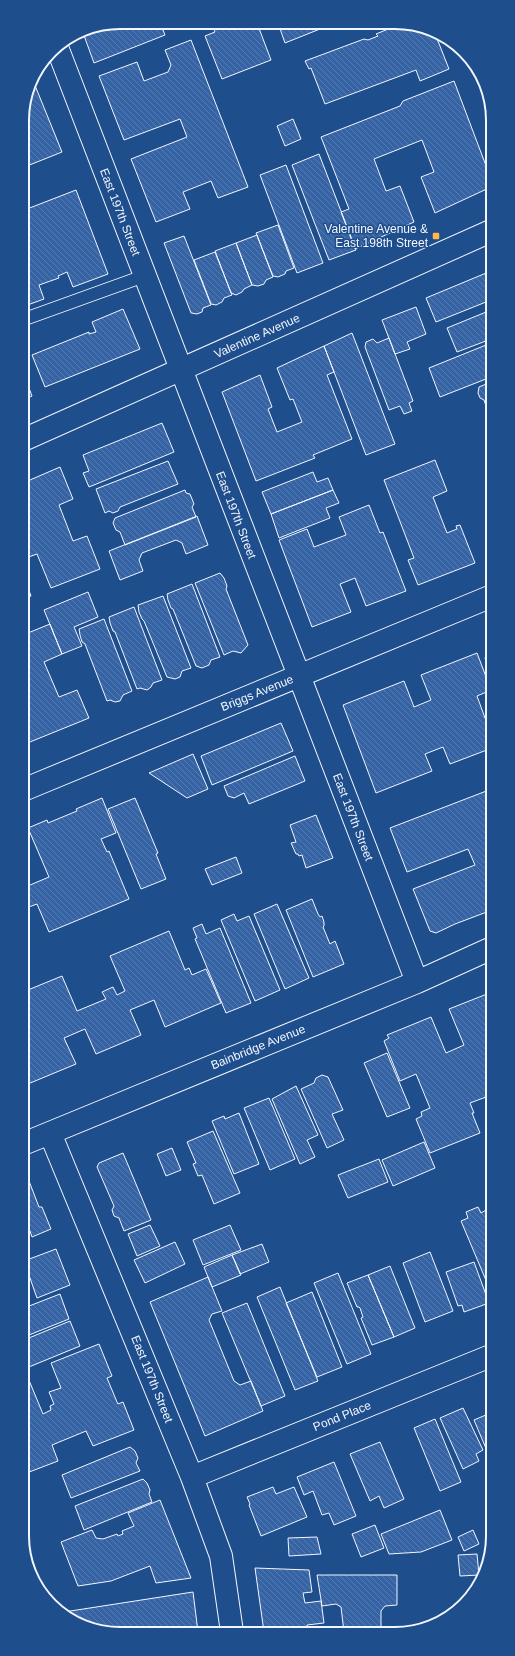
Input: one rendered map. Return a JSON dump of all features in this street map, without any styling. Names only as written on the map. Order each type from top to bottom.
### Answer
[{"type":"street","name":"East 197th Street","points":[[58,54],[417,982]]},
{"type":"street","name":"Valentine Avenue","points":[[29,437],[181,371],[486,233]]},
{"type":"street","name":"Briggs Avenue","points":[[29,788],[486,598]]},
{"type":"street","name":"Bainbridge Avenue","points":[[29,1142],[417,982],[486,951]]},
{"type":"street","name":"East 197th Street","points":[[50,1133],[192,1477],[221,1556],[231,1627]]},
{"type":"street","name":"Pond Place","points":[[192,1477],[486,1358]]},
{"type":"lane","points":[[29,317],[144,276]]},
{"type":"building","points":[[163,29],[165,35],[94,63],[85,36],[108,30]]},
{"type":"building","points":[[214,29],[259,29],[271,60],[222,79],[205,36],[215,32]]},
{"type":"building","points":[[280,29],[320,29],[285,43]]},
{"type":"building","points":[[388,29],[401,29],[435,38],[437,39],[449,69],[420,81],[416,70],[325,104],[311,68],[309,69],[305,61],[364,39],[368,40],[378,36],[376,34]]},
{"type":"building","points":[[191,40],[248,187],[218,198],[211,181],[183,192],[190,209],[156,222],[131,159],[187,137],[180,119],[124,140],[99,76],[137,62],[144,81],[168,72],[171,65],[165,50]]},
{"type":"building","points":[[454,81],[486,166],[486,189],[435,213],[421,177],[434,172],[422,140],[374,159],[386,191],[400,186],[414,222],[355,249],[341,212],[349,209],[321,137],[400,106],[403,101]]},
{"type":"building","points":[[35,87],[62,152],[29,165],[29,114]]},
{"type":"building","points":[[293,119],[301,139],[285,146],[277,126]]},
{"type":"building","points":[[319,154],[356,250],[329,260],[292,165]]},
{"type":"building","points":[[286,165],[323,263],[297,273],[260,175]]},
{"type":"building","points":[[76,190],[108,274],[73,287],[67,272],[58,276],[59,278],[39,285],[44,299],[29,304],[29,208]]},
{"type":"building","points":[[278,225],[294,268],[286,271],[285,274],[278,277],[273,276],[256,233]]},
{"type":"building","points":[[257,235],[273,277],[266,280],[264,284],[258,286],[252,285],[236,243]]},
{"type":"building","points":[[184,236],[211,305],[203,308],[202,312],[197,314],[191,313],[164,243]]},
{"type":"building","points":[[236,243],[252,285],[236,295],[231,293],[215,251]]},
{"type":"building","points":[[215,252],[232,295],[224,298],[222,302],[216,305],[211,304],[194,260]]},
{"type":"building","points":[[486,273],[486,302],[436,322],[426,298]]},
{"type":"building","points":[[416,307],[426,334],[407,342],[410,349],[395,354],[382,320]]},
{"type":"building","points":[[123,309],[140,349],[45,387],[32,355],[89,332],[89,334],[96,332],[92,322]]},
{"type":"building","points":[[486,312],[486,341],[457,352],[447,328]]},
{"type":"building","points":[[352,333],[395,444],[366,455],[324,346]]},
{"type":"building","points":[[389,338],[413,401],[409,403],[412,411],[404,414],[400,406],[389,410],[365,347],[366,342],[373,339],[377,343]]},
{"type":"building","points":[[486,345],[486,379],[440,397],[429,368]]},
{"type":"building","points":[[324,346],[334,372],[327,375],[352,439],[313,455],[315,458],[256,481],[222,392],[260,375],[272,407],[268,409],[277,432],[302,422],[293,399],[290,400],[277,368]]},
{"type":"building","points":[[486,384],[486,406],[484,400],[480,398],[478,393],[479,387]]},
{"type":"building","points":[[29,388],[32,396],[29,397]]},
{"type":"building","points":[[162,423],[174,452],[89,487],[83,473],[89,471],[83,455]]},
{"type":"building","points":[[435,460],[447,491],[433,497],[447,533],[457,529],[456,526],[460,525],[475,563],[418,585],[408,560],[414,558],[384,480]]},
{"type":"building","points":[[168,461],[178,484],[120,507],[118,511],[113,513],[109,511],[105,513],[96,489]]},
{"type":"building","points":[[60,467],[73,499],[59,505],[73,541],[87,536],[100,569],[51,588],[37,554],[29,557],[29,480]]},
{"type":"building","points":[[313,472],[317,482],[328,478],[333,490],[271,514],[262,492]]},
{"type":"building","points":[[185,490],[186,493],[190,494],[194,504],[192,507],[196,517],[125,545],[120,532],[116,530],[113,523],[115,518]]},
{"type":"building","points":[[333,490],[339,503],[326,508],[330,518],[279,538],[271,514]]},
{"type":"building","points":[[369,505],[380,533],[383,532],[406,591],[366,606],[355,578],[340,584],[351,612],[312,627],[279,540],[307,529],[314,547],[346,535],[339,517]]},
{"type":"building","points":[[197,516],[208,545],[186,554],[182,543],[176,540],[142,553],[139,560],[143,571],[120,580],[109,551]]},
{"type":"building","points":[[220,573],[224,578],[227,586],[226,589],[248,645],[241,653],[233,651],[224,655],[195,583]]},
{"type":"building","points":[[192,584],[220,657],[211,660],[209,665],[202,668],[196,666],[173,609],[171,608],[167,594]]},
{"type":"building","points":[[88,592],[98,617],[74,627],[82,646],[62,654],[44,610]]},
{"type":"building","points":[[163,596],[191,668],[182,671],[180,677],[175,679],[167,677],[139,612],[138,605]]},
{"type":"building","points":[[134,607],[162,680],[153,683],[147,690],[140,688],[137,689],[115,632],[113,631],[109,617]]},
{"type":"building","points":[[104,619],[132,691],[123,695],[120,701],[115,702],[110,700],[107,701],[85,644],[82,642],[79,629]]},
{"type":"building","points":[[50,624],[62,654],[44,662],[59,697],[77,690],[89,718],[29,742],[29,633]]},
{"type":"building","points":[[477,653],[486,677],[486,692],[477,696],[486,718],[486,750],[450,764],[443,747],[425,754],[432,771],[376,793],[343,705],[404,681],[414,707],[431,700],[421,675]]},
{"type":"building","points":[[281,723],[293,751],[212,785],[201,756]]},
{"type":"building","points":[[193,754],[208,789],[187,798],[149,773]]},
{"type":"building","points":[[295,756],[305,781],[249,804],[244,793],[234,798],[228,796],[224,786]]},
{"type":"building","points":[[486,791],[486,912],[436,933],[430,931],[413,889],[475,865],[468,849],[407,872],[390,828]]},
{"type":"building","points":[[102,798],[116,833],[101,839],[107,852],[109,851],[129,899],[49,932],[37,904],[29,907],[29,885],[49,877],[29,828],[47,820],[48,823],[77,811],[76,809]]},
{"type":"building","points":[[135,798],[158,853],[156,854],[166,879],[141,889],[108,809]]},
{"type":"building","points":[[316,815],[333,858],[306,868],[302,855],[299,856],[296,854],[291,843],[296,842],[290,825]]},
{"type":"building","points":[[236,857],[242,873],[212,885],[205,869]]},
{"type":"building","points":[[312,899],[318,914],[320,917],[322,916],[324,922],[323,927],[330,944],[335,941],[344,964],[313,977],[286,910]]},
{"type":"building","points":[[277,904],[309,978],[285,989],[254,914]]},
{"type":"building","points":[[234,914],[237,921],[249,916],[280,990],[255,1001],[221,920]]},
{"type":"building","points":[[202,924],[206,934],[220,928],[251,1003],[226,1013],[195,939],[197,938],[193,928]]},
{"type":"building","points":[[169,931],[185,970],[189,968],[192,975],[206,969],[221,1003],[165,1027],[154,1000],[130,1010],[141,1035],[96,1054],[85,1029],[64,1038],[76,1064],[29,1084],[29,990],[62,976],[77,1011],[106,999],[102,992],[113,987],[117,995],[125,991],[110,956]]},
{"type":"building","points":[[486,994],[486,1097],[470,1103],[474,1113],[472,1113],[480,1133],[430,1153],[416,1119],[422,1116],[421,1112],[430,1108],[416,1074],[400,1081],[384,1041],[389,1038],[387,1035],[431,1017],[446,1053],[464,1045],[449,1009]]},
{"type":"building","points":[[387,1053],[410,1108],[387,1117],[364,1063]]},
{"type":"building","points":[[322,1075],[328,1077],[343,1110],[332,1114],[344,1140],[327,1148],[301,1089],[314,1083],[316,1078]]},
{"type":"building","points":[[296,1086],[318,1135],[307,1140],[315,1157],[300,1164],[272,1099]]},
{"type":"building","points":[[269,1098],[295,1159],[270,1170],[244,1108]]},
{"type":"building","points":[[239,1113],[259,1164],[234,1174],[212,1121],[224,1116],[225,1119]]},
{"type":"building","points":[[213,1131],[240,1193],[214,1204],[202,1175],[198,1176],[193,1164],[196,1163],[187,1142]]},
{"type":"building","points":[[424,1142],[435,1168],[393,1186],[382,1160]]},
{"type":"building","points":[[172,1148],[181,1170],[166,1176],[157,1154]]},
{"type":"building","points":[[123,1153],[151,1220],[124,1231],[119,1218],[114,1216],[112,1210],[114,1206],[97,1167],[99,1163]]},
{"type":"building","points":[[379,1159],[388,1182],[348,1198],[338,1175]]},
{"type":"building","points":[[29,1181],[39,1207],[42,1207],[51,1229],[32,1237],[30,1231]]},
{"type":"building","points":[[478,1207],[481,1213],[486,1210],[486,1280],[461,1221],[468,1218],[466,1212]]},
{"type":"building","points":[[150,1225],[160,1246],[137,1256],[128,1234]]},
{"type":"building","points":[[230,1225],[241,1250],[203,1265],[193,1240]]},
{"type":"building","points":[[175,1242],[185,1264],[145,1283],[134,1260]]},
{"type":"building","points":[[262,1244],[269,1262],[240,1274],[232,1255]]},
{"type":"building","points":[[56,1249],[70,1285],[37,1298],[29,1275],[29,1259]]},
{"type":"building","points":[[430,1252],[453,1311],[425,1322],[403,1263]]},
{"type":"building","points":[[232,1255],[241,1275],[212,1287],[204,1267]]},
{"type":"building","points":[[474,1262],[486,1295],[486,1304],[464,1312],[462,1305],[458,1306],[446,1272]]},
{"type":"building","points":[[390,1266],[415,1328],[394,1337],[368,1275]]},
{"type":"building","points":[[338,1273],[371,1354],[347,1364],[314,1283]]},
{"type":"building","points":[[368,1275],[394,1337],[372,1345],[361,1318],[363,1317],[360,1308],[357,1307],[347,1283]]},
{"type":"building","points":[[208,1277],[222,1311],[212,1314],[209,1320],[234,1381],[240,1385],[251,1381],[263,1411],[205,1436],[150,1302]]},
{"type":"building","points":[[280,1287],[318,1381],[295,1390],[257,1297]]},
{"type":"building","points":[[312,1292],[342,1367],[317,1377],[286,1303]]},
{"type":"building","points":[[60,1294],[69,1319],[29,1335],[29,1306]]},
{"type":"building","points":[[247,1303],[285,1396],[261,1406],[222,1313]]},
{"type":"building","points":[[70,1321],[80,1346],[29,1367],[29,1338]]},
{"type":"building","points":[[99,1344],[112,1376],[107,1378],[118,1404],[123,1402],[134,1430],[93,1446],[86,1431],[52,1445],[58,1461],[29,1472],[29,1380],[43,1414],[51,1410],[50,1406],[54,1404],[49,1392],[61,1388],[51,1363]]},
{"type":"building","points":[[463,1408],[483,1450],[476,1454],[479,1461],[463,1469],[440,1418]]},
{"type":"building","points":[[486,1415],[486,1448],[474,1420]]},
{"type":"building","points":[[435,1419],[461,1482],[440,1491],[414,1428]]},
{"type":"building","points":[[380,1442],[404,1499],[384,1508],[379,1496],[370,1501],[350,1454]]},
{"type":"building","points":[[130,1447],[135,1451],[138,1458],[136,1463],[140,1471],[71,1498],[62,1475]]},
{"type":"building","points":[[334,1462],[356,1516],[334,1525],[329,1513],[322,1515],[313,1491],[304,1495],[297,1477]]},
{"type":"building","points":[[143,1479],[147,1483],[150,1490],[149,1494],[152,1502],[84,1530],[75,1506]]},
{"type":"building","points":[[273,1487],[276,1494],[294,1487],[307,1517],[261,1536],[247,1497]]},
{"type":"building","points":[[160,1500],[191,1578],[156,1583],[150,1566],[111,1581],[78,1586],[61,1542],[92,1530],[96,1538],[103,1539],[117,1534],[118,1536],[123,1534],[122,1531],[134,1526],[128,1513]]},
{"type":"building","points":[[440,1510],[452,1540],[421,1552],[389,1554],[381,1534]]},
{"type":"building","points":[[375,1525],[384,1548],[361,1557],[352,1534]]},
{"type":"building","points":[[473,1530],[479,1544],[464,1551],[458,1537]]},
{"type":"building","points":[[317,1537],[321,1554],[289,1556],[288,1538]]},
{"type":"building","points":[[477,1554],[479,1572],[477,1575],[460,1576],[458,1555]]},
{"type":"building","points":[[255,1568],[309,1570],[312,1592],[303,1593],[305,1603],[321,1601],[324,1623],[307,1625],[307,1627],[263,1627]]},
{"type":"building","points":[[317,1575],[397,1575],[397,1605],[385,1606],[381,1611],[381,1627],[343,1627],[341,1607],[336,1604],[322,1606]]},
{"type":"building","points":[[193,1592],[197,1627],[108,1626],[85,1620],[69,1611]]},
{"type":"place","name":"Valentine Avenue & East 198th Street","points":[[436,236]]}]
